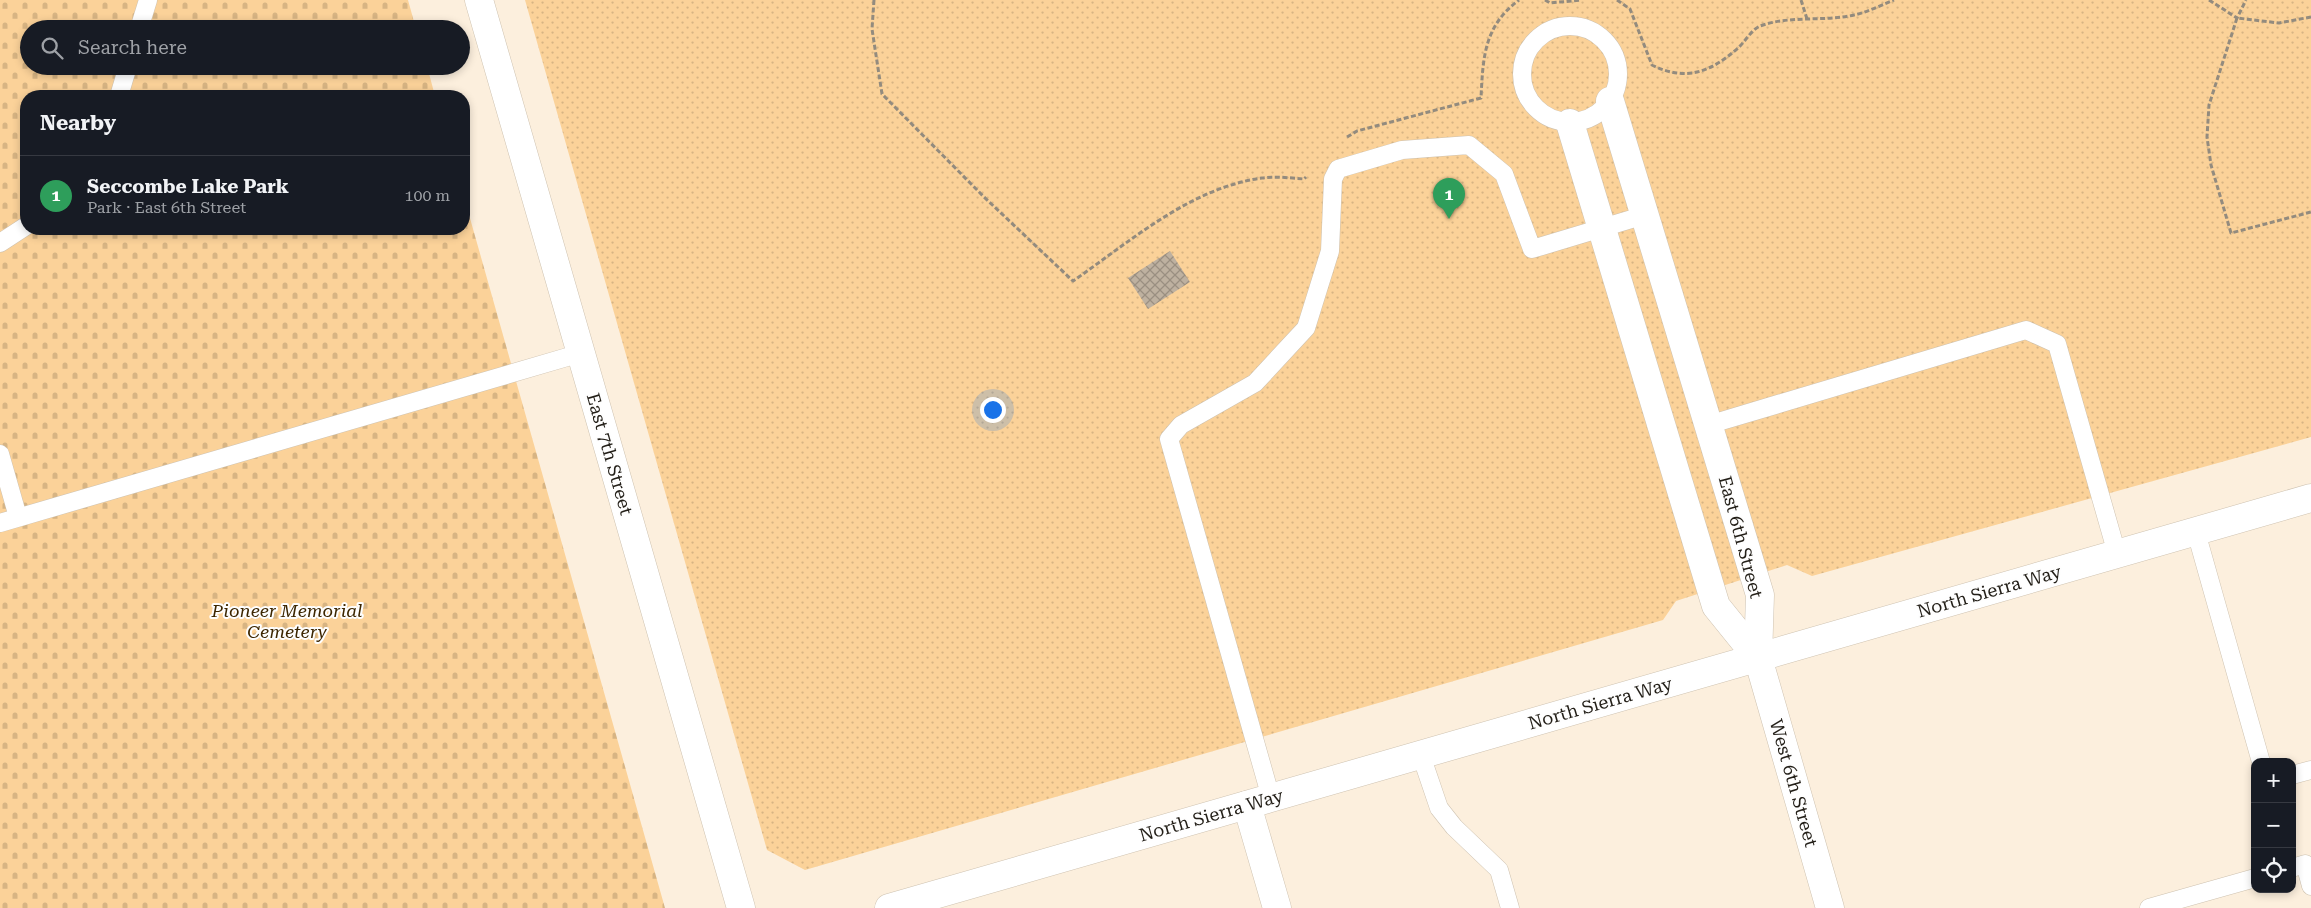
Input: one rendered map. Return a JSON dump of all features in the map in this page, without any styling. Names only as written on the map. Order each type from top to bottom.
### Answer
[{"type":"street","name":"East 7th Street","points":[[479,0],[741,908]]},
{"type":"street","name":"East 6th Street","points":[[1610,101],[1760,595],[1758,658]]},
{"type":"street","points":[[1570,122],[1716,606],[1758,658]]},
{"type":"street","name":"North Sierra Way","points":[[889,908],[2311,498]]},
{"type":"street","name":"West 6th Street","points":[[1758,658],[1830,908]]},
{"type":"street","points":[[1259,802],[1277,908]]},
{"type":"lane","points":[[142,20],[148,0]]},
{"type":"lane","points":[[1562,26],[1577,26],[1592,32],[1605,41],[1614,54],[1618,70],[1617,86],[1610,101],[1600,112],[1586,120],[1570,122],[1554,120],[1540,112],[1529,101],[1522,86],[1522,70],[1525,55],[1534,41],[1547,31],[1562,26]]},
{"type":"lane","points":[[121,90],[125,75]]},
{"type":"lane","points":[[1259,802],[1169,439],[1180,425],[1255,383],[1306,328],[1330,251],[1333,179],[1338,170],[1402,150],[1469,145],[1504,174],[1532,249],[1645,215]]},
{"type":"lane","points":[[0,243],[20,230]]},
{"type":"lane","points":[[1708,425],[2026,330],[2057,344],[2118,554]]},
{"type":"lane","points":[[0,523],[581,353]]},
{"type":"lane","points":[[0,454],[18,517]]},
{"type":"lane","points":[[2196,532],[2260,758]]},
{"type":"lane","points":[[1421,755],[1439,808],[1454,827],[1499,870],[1510,908]]},
{"type":"lane","points":[[2296,774],[2311,770]]},
{"type":"lane","points":[[2296,867],[2305,864],[2311,886]]},
{"type":"lane","points":[[2149,908],[2251,879]]},
{"type":"path","points":[[874,0],[872,29],[882,94],[984,197],[1073,281],[1171,214],[1216,188],[1263,177],[1304,179],[1309,172]]},
{"type":"path","points":[[1340,141],[1357,130],[1481,98],[1483,61],[1492,28],[1506,9],[1520,0]]},
{"type":"path","points":[[1545,0],[1550,3],[1581,0]]},
{"type":"path","points":[[1617,0],[1630,10],[1652,66],[1668,73],[1695,73],[1714,66],[1739,47],[1758,27],[1782,21],[1854,15],[1894,0]]},
{"type":"path","points":[[1801,0],[1807,19]]},
{"type":"path","points":[[2209,0],[2237,18],[2279,23],[2311,17]]},
{"type":"path","points":[[2246,0],[2237,18],[2208,105],[2207,137],[2211,165],[2231,233],[2311,212]]},
{"type":"green space","name":"Pioneer Memorial Cemetery","points":[[0,0],[408,0],[414,20],[20,20],[20,75],[429,75],[433,90],[20,90],[20,235],[470,235],[470,218],[665,908],[0,908]]},
{"type":"green space","points":[[525,0],[2311,0],[2311,437],[1812,576],[1787,565],[1676,601],[1663,620],[805,870],[767,850]]},
{"type":"building","points":[[1170,251],[1190,282],[1148,309],[1128,278]]},
{"type":"place","name":"Seccombe Lake Park","points":[[1449,219]]}]
